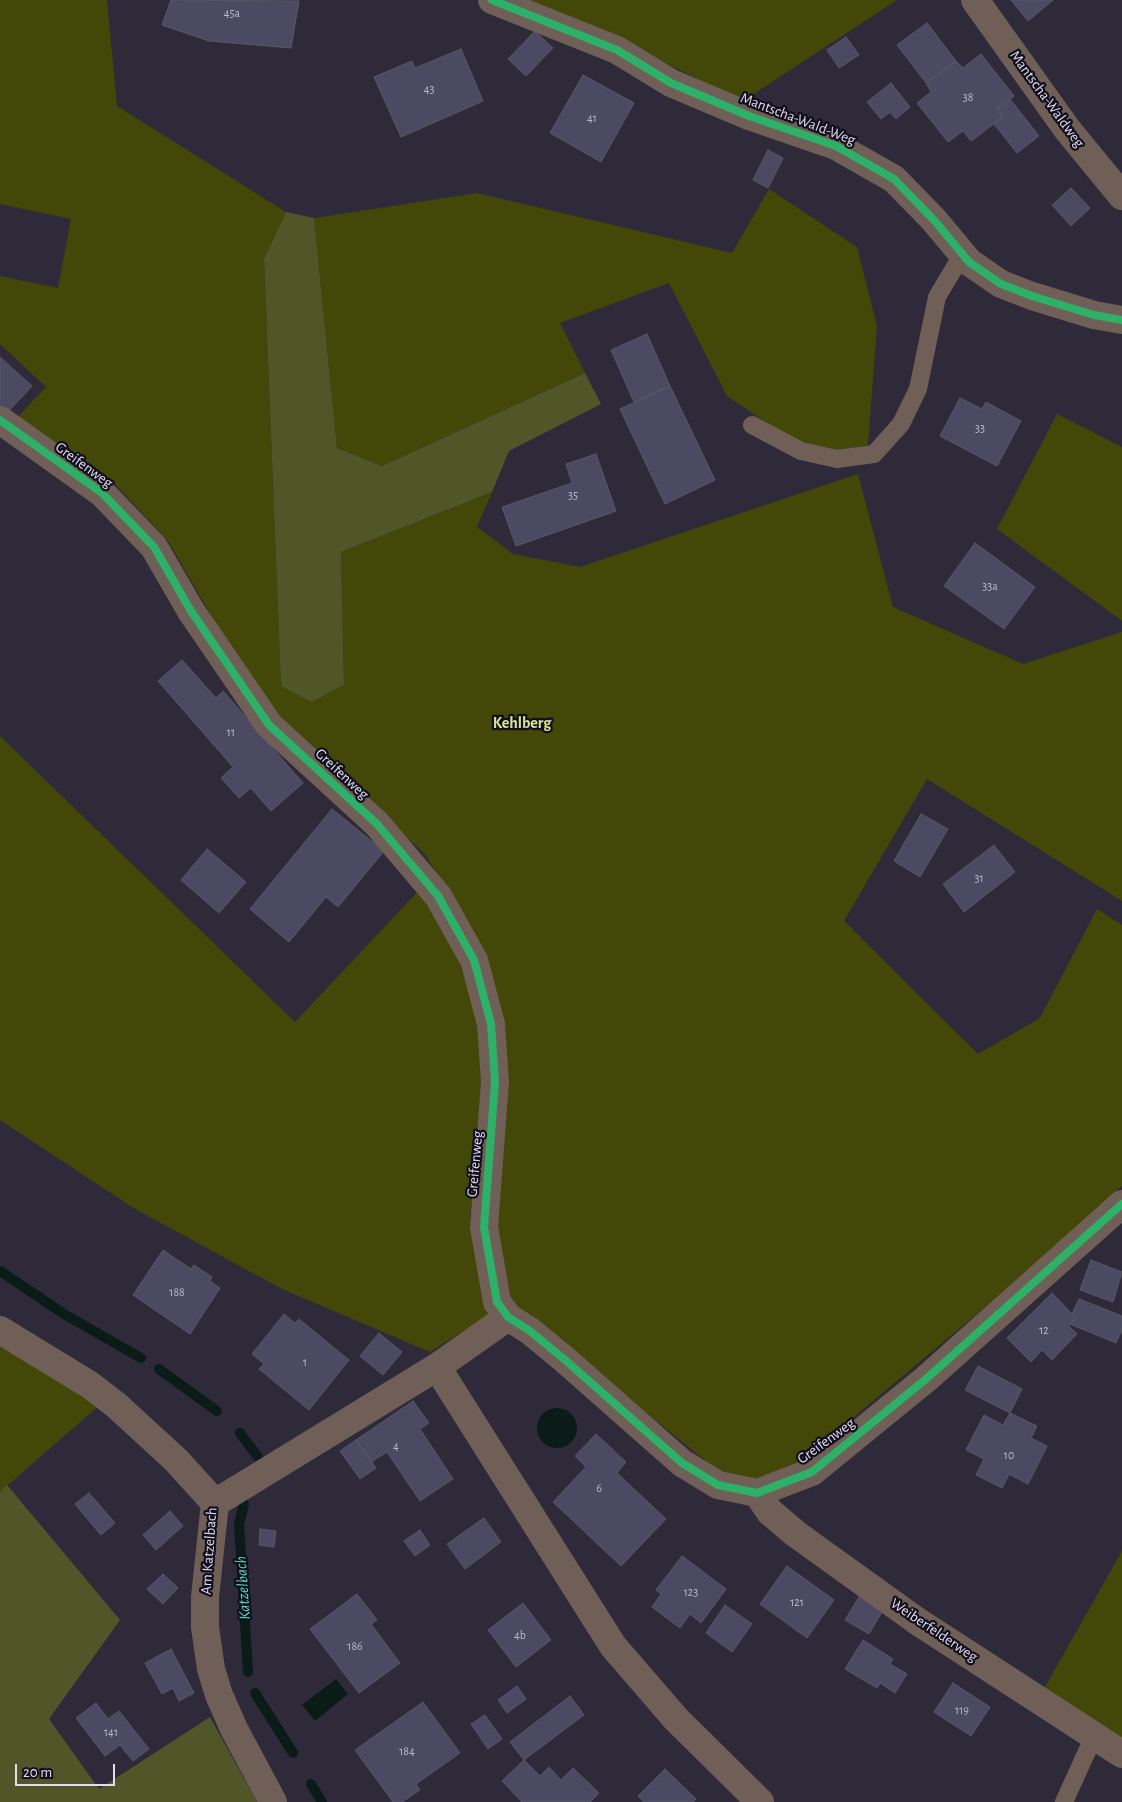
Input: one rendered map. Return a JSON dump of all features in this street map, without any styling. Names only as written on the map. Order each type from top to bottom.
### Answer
[{"type":"street","name":"Mantscha-Wald-Weg","points":[[492,0],[617,50],[671,83],[749,116],[836,146],[894,179],[934,220],[962,254],[980,271],[1008,287],[1085,312],[1122,320]]},
{"type":"street","name":"Mantscha-Waldweg","points":[[974,0],[1067,129],[1122,196]]},
{"type":"street","name":"Greifenweg","points":[[0,420],[102,493],[154,547],[191,611],[269,725],[377,824],[438,896],[474,960],[491,1024],[495,1082],[484,1227],[497,1302],[508,1318],[564,1359],[682,1463],[718,1485],[757,1493],[812,1472],[926,1379],[1122,1204]]},
{"type":"street","points":[[215,1503],[437,1367],[508,1318]]},
{"type":"street","name":"Am Katzelbach","points":[[0,1330],[90,1386],[116,1405],[176,1460],[215,1503],[205,1597],[205,1626],[211,1669],[219,1695],[234,1729],[273,1802]]},
{"type":"street","points":[[437,1367],[613,1646],[676,1719],[760,1802]]},
{"type":"street","name":"Weiberfelderweg","points":[[757,1493],[770,1512],[796,1534],[917,1621],[1122,1754]]},
{"type":"lane","points":[[752,425],[801,451],[837,459],[874,454],[901,424],[918,389],[937,297],[962,254]]},
{"type":"lane","points":[[1064,1802],[1094,1736]]},
{"type":"shaded area","points":[[0,0],[107,0],[117,106],[286,212],[264,259],[281,685],[310,702],[344,685],[341,552],[492,492],[477,527],[513,554],[580,567],[858,474],[893,607],[1023,664],[1122,632],[1122,901],[927,779],[844,921],[978,1054],[1040,1018],[1097,909],[1122,925],[1122,1186],[991,1302],[793,1468],[760,1480],[726,1477],[509,1303],[494,1230],[474,932],[424,853],[300,742],[256,693],[168,541],[115,484],[14,421],[46,387],[0,344],[0,276],[58,288],[71,219],[0,204]]},
{"type":"shaded area","points":[[511,0],[897,0],[743,101],[645,53]]},
{"type":"shaded area","points":[[769,189],[857,247],[877,326],[868,445],[834,452],[788,437],[727,396],[669,283],[560,323],[585,373],[382,466],[337,448],[314,218],[477,193],[732,253]]},
{"type":"shaded area","points":[[1057,414],[1122,447],[1122,621],[997,529]]},
{"type":"shaded area","points":[[0,736],[295,1022],[422,887],[454,945],[479,1025],[486,1107],[470,1217],[489,1315],[430,1352],[282,1289],[135,1209],[0,1120]]},
{"type":"shaded area","points":[[0,1337],[102,1403],[0,1492]]},
{"type":"shaded area","points":[[553,1408],[561,1408],[568,1411],[574,1417],[577,1428],[574,1439],[568,1445],[561,1448],[553,1448],[546,1445],[540,1439],[537,1432],[537,1424],[540,1417],[546,1411]]},
{"type":"shaded area","points":[[1122,1551],[1122,1746],[1041,1694]]},
{"type":"shaded area","points":[[336,1679],[348,1694],[315,1721],[302,1705]]},
{"type":"green space","points":[[286,212],[314,218],[337,448],[382,466],[585,373],[601,404],[509,451],[492,492],[341,552],[344,685],[311,702],[281,686],[264,259]]},
{"type":"green space","points":[[7,1485],[120,1620],[49,1719],[99,1789],[210,1717],[257,1802],[0,1802],[0,1492]]},
{"type":"building","points":[[171,0],[299,1],[291,48],[209,41],[162,25]]},
{"type":"building","points":[[1011,0],[1053,0],[1028,21]]},
{"type":"building","points":[[927,23],[956,61],[926,83],[897,45]]},
{"type":"building","points":[[535,31],[553,48],[526,76],[508,59]]},
{"type":"building","points":[[846,37],[859,55],[839,68],[827,50]]},
{"type":"building","points":[[461,49],[483,101],[401,137],[374,77],[412,61],[415,68]]},
{"type":"building","points":[[981,54],[1014,96],[997,109],[1003,117],[971,141],[963,131],[948,142],[917,103],[931,92],[926,83],[956,61],[963,68]]},
{"type":"building","points":[[583,75],[634,103],[601,162],[550,133]]},
{"type":"building","points":[[891,83],[910,107],[896,119],[890,112],[881,119],[867,102]]},
{"type":"building","points":[[1010,99],[1039,136],[1017,153],[994,124],[1003,117],[997,109]]},
{"type":"building","points":[[768,150],[783,158],[768,188],[753,180]]},
{"type":"building","points":[[1071,188],[1090,208],[1071,226],[1052,205]]},
{"type":"building","points":[[647,334],[670,386],[634,402],[611,350]]},
{"type":"building","points":[[0,357],[32,386],[6,414],[0,409]]},
{"type":"building","points":[[670,386],[715,480],[665,504],[620,409]]},
{"type":"building","points":[[960,398],[982,409],[986,402],[1021,421],[997,466],[940,436]]},
{"type":"building","points":[[596,454],[616,511],[516,546],[502,507],[572,483],[566,464]]},
{"type":"building","points":[[975,543],[1035,587],[1004,629],[944,586]]},
{"type":"building","points":[[182,660],[216,698],[223,691],[303,783],[271,811],[251,788],[239,798],[221,778],[233,767],[158,681]]},
{"type":"building","points":[[332,809],[384,851],[338,907],[326,897],[289,942],[250,909]]},
{"type":"building","points":[[921,814],[948,829],[920,877],[894,861]]},
{"type":"building","points":[[994,845],[1015,872],[964,912],[943,884]]},
{"type":"building","points":[[207,849],[246,882],[219,913],[181,880]]},
{"type":"building","points":[[163,1250],[191,1269],[194,1265],[212,1277],[210,1281],[220,1288],[190,1334],[133,1295]]},
{"type":"building","points":[[1091,1260],[1122,1272],[1113,1302],[1080,1290]]},
{"type":"building","points":[[1052,1293],[1076,1318],[1069,1326],[1077,1334],[1052,1360],[1042,1350],[1031,1362],[1007,1338]]},
{"type":"building","points":[[1079,1299],[1122,1316],[1122,1330],[1116,1343],[1070,1324],[1076,1318],[1072,1314]]},
{"type":"building","points":[[284,1314],[295,1323],[299,1319],[349,1360],[309,1410],[259,1369],[264,1364],[252,1354]]},
{"type":"building","points":[[379,1333],[402,1352],[383,1375],[360,1356]]},
{"type":"building","points":[[978,1366],[1022,1389],[1010,1413],[965,1390]]},
{"type":"building","points":[[413,1401],[429,1423],[420,1429],[453,1479],[420,1501],[387,1452],[371,1462],[356,1440]]},
{"type":"building","points":[[1010,1413],[1037,1426],[1031,1438],[1047,1446],[1028,1484],[1009,1474],[1002,1488],[976,1475],[984,1459],[966,1450],[984,1415],[1003,1425]]},
{"type":"building","points":[[596,1434],[626,1462],[617,1473],[666,1519],[621,1566],[553,1502],[586,1467],[575,1456]]},
{"type":"building","points":[[356,1440],[376,1468],[360,1479],[340,1451]]},
{"type":"building","points":[[89,1493],[115,1523],[101,1535],[75,1504]]},
{"type":"building","points":[[170,1511],[183,1526],[156,1550],[143,1535]]},
{"type":"building","points":[[484,1518],[501,1542],[465,1569],[447,1544]]},
{"type":"building","points":[[260,1529],[276,1531],[274,1547],[259,1545]]},
{"type":"building","points":[[420,1530],[430,1545],[415,1556],[404,1541]]},
{"type":"building","points":[[682,1556],[726,1589],[701,1623],[690,1614],[680,1628],[652,1607],[661,1594],[656,1590]]},
{"type":"building","points":[[787,1566],[834,1600],[807,1638],[760,1604]]},
{"type":"building","points":[[163,1574],[178,1588],[163,1604],[147,1589]]},
{"type":"building","points":[[357,1594],[377,1620],[371,1624],[400,1663],[359,1693],[310,1629]]},
{"type":"building","points":[[859,1597],[882,1612],[869,1634],[845,1620]]},
{"type":"building","points":[[523,1603],[551,1640],[516,1667],[488,1630]]},
{"type":"building","points":[[725,1605],[752,1624],[732,1652],[706,1633]]},
{"type":"building","points":[[863,1640],[893,1659],[890,1664],[907,1674],[895,1693],[880,1683],[877,1688],[845,1669]]},
{"type":"building","points":[[171,1649],[194,1693],[179,1701],[173,1688],[162,1694],[145,1663]]},
{"type":"building","points":[[953,1683],[990,1707],[971,1736],[934,1712]]},
{"type":"building","points":[[517,1686],[526,1699],[507,1713],[498,1700]]},
{"type":"building","points":[[570,1696],[584,1715],[524,1760],[510,1742]]},
{"type":"building","points":[[423,1702],[460,1753],[416,1784],[420,1790],[402,1802],[393,1802],[355,1750]]},
{"type":"building","points":[[96,1703],[108,1719],[119,1711],[149,1749],[133,1761],[120,1745],[105,1756],[76,1718]]},
{"type":"building","points":[[485,1715],[502,1739],[488,1749],[471,1724]]},
{"type":"building","points":[[524,1760],[540,1776],[549,1767],[561,1780],[573,1768],[599,1793],[590,1802],[522,1802],[502,1781]]},
{"type":"building","points":[[665,1769],[696,1799],[693,1802],[644,1802],[638,1796]]},
{"type":"waterway","name":"Katzelbach","points":[[0,1271],[64,1314],[141,1358]]},
{"type":"waterway","name":"Katzelbach","points":[[159,1369],[217,1411]]},
{"type":"waterway","name":"Katzelbach","points":[[240,1433],[258,1457]]},
{"type":"waterway","name":"Katzelbach","points":[[244,1504],[239,1524],[248,1672]]},
{"type":"waterway","name":"Katzelbach","points":[[255,1693],[293,1753]]},
{"type":"waterway","name":"Katzelbach","points":[[311,1784],[322,1802]]},
{"type":"cycle path","points":[[492,0],[617,50],[671,83],[749,116],[836,146],[894,179],[934,220],[969,262],[1001,284],[1032,296],[1094,315],[1122,320]]},
{"type":"cycle path","points":[[0,420],[102,493],[154,547],[191,611],[269,725],[377,824],[438,896],[474,960],[491,1024],[495,1082],[484,1227],[497,1302],[508,1317],[530,1331],[564,1359],[682,1463],[718,1485],[757,1493],[812,1472],[926,1379],[1122,1204]]},
{"type":"district","name":"Kehlberg","points":[[522,723]]}]
